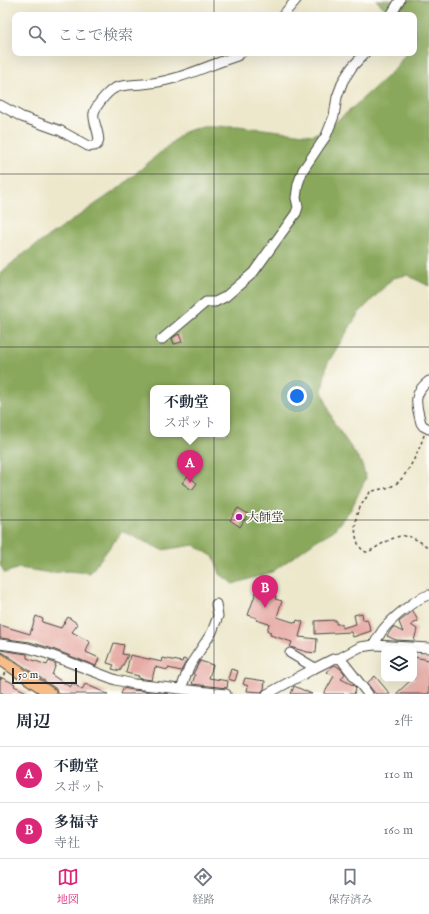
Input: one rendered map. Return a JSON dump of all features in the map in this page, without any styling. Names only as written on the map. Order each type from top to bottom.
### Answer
[{"type":"main road","points":[[0,659],[51,694]]},
{"type":"street","points":[[286,12],[296,0]]},
{"type":"street","points":[[393,12],[400,0]]},
{"type":"street","points":[[0,105],[22,118],[61,131],[88,146],[93,147],[99,142],[94,112],[112,89],[120,86],[163,82],[236,56]]},
{"type":"street","points":[[161,340],[206,302],[215,302],[225,298],[253,273],[267,255],[296,213],[298,207],[296,198],[298,184],[303,170],[326,136],[334,116],[337,97],[344,81],[352,67],[362,56]]},
{"type":"street","points":[[428,429],[421,423],[416,401],[419,392],[429,381]]},
{"type":"street","points":[[374,645],[386,627],[414,602],[423,596],[429,595]]},
{"type":"street","points":[[181,689],[189,667],[212,632],[218,616],[216,604]]},
{"type":"street","points":[[0,644],[28,648],[116,680],[134,684],[226,694]]},
{"type":"street","points":[[267,694],[315,668],[333,659],[340,658],[360,647],[374,645],[429,648]]},
{"type":"street","points":[[290,653],[315,668]]},
{"type":"street","points":[[340,658],[368,694]]},
{"type":"street","points":[[358,694],[361,684]]},
{"type":"path","points":[[428,429],[418,453],[398,483],[388,488],[370,492],[368,494],[357,514],[356,532],[359,547],[366,552],[401,535],[415,539],[429,548]]},
{"type":"green space","points":[[376,0],[429,0],[429,286],[407,275],[393,278],[358,314],[327,364],[322,391],[334,423],[361,462],[366,478],[351,509],[333,531],[317,540],[272,572],[233,584],[220,574],[214,557],[194,545],[162,550],[122,531],[90,573],[68,571],[51,573],[19,568],[5,573],[0,565],[0,273],[22,255],[119,188],[184,132],[203,126],[238,126],[313,135],[327,128],[348,112],[396,68],[404,56],[417,56],[417,12],[389,12]]},
{"type":"building","points":[[179,334],[182,342],[174,344],[172,338]]},
{"type":"building","points":[[188,476],[197,483],[192,490],[182,483]]},
{"type":"building","name":"大師堂","points":[[238,508],[248,514],[240,527],[230,520]]},
{"type":"building","points":[[256,592],[263,595],[264,592],[276,596],[275,599],[282,601],[277,617],[296,623],[297,620],[303,622],[299,637],[317,639],[316,653],[290,647],[292,642],[270,635],[271,632],[267,631],[269,624],[256,620],[257,618],[248,615]]},
{"type":"building","points":[[413,611],[418,621],[411,625],[417,629],[414,641],[396,640],[387,636],[393,627],[403,632],[399,622]]},
{"type":"building","points":[[362,613],[363,620],[367,619],[371,631],[353,637],[351,632],[315,634],[315,621],[336,620],[336,624],[342,624],[342,628],[356,624],[354,615]]},
{"type":"building","points":[[36,616],[43,619],[42,622],[61,628],[68,617],[78,624],[72,632],[90,642],[86,652],[99,658],[96,666],[30,642],[0,638],[0,625],[30,634]]},
{"type":"building","points":[[114,643],[124,645],[122,654],[128,655],[120,671],[112,669],[114,665],[107,663]]},
{"type":"building","points":[[0,650],[27,654],[27,658],[47,665],[49,661],[56,664],[52,675],[70,687],[73,683],[82,690],[85,684],[108,694],[59,694],[55,688],[4,653],[0,652]]},
{"type":"building","points":[[130,655],[162,662],[163,658],[182,662],[183,659],[187,660],[181,671],[155,667],[152,680],[138,678],[139,676],[126,673]]},
{"type":"building","points":[[417,658],[429,660],[429,694],[396,694],[409,682],[417,682]]},
{"type":"building","points":[[200,661],[213,665],[209,678],[228,681],[227,688],[192,684],[195,675],[193,674]]},
{"type":"building","points":[[335,665],[345,674],[341,679],[356,688],[354,694],[324,694],[334,676],[327,672]]},
{"type":"building","points":[[231,669],[238,671],[235,681],[228,679]]},
{"type":"building","points":[[375,676],[390,694],[376,694],[373,691],[367,683]]},
{"type":"building","points":[[0,677],[31,694],[5,694],[0,692]]},
{"type":"building","points":[[245,678],[265,681],[264,689],[261,692],[247,691],[248,686],[243,684]]},
{"type":"building","points":[[294,686],[312,694],[291,694]]},
{"type":"building","points":[[123,688],[133,690],[168,694],[121,694]]},
{"type":"place","name":"不動堂","points":[[190,483]]},
{"type":"place","name":"大師堂","points":[[239,517]]},
{"type":"place","name":"多福寺","points":[[265,608]]}]
